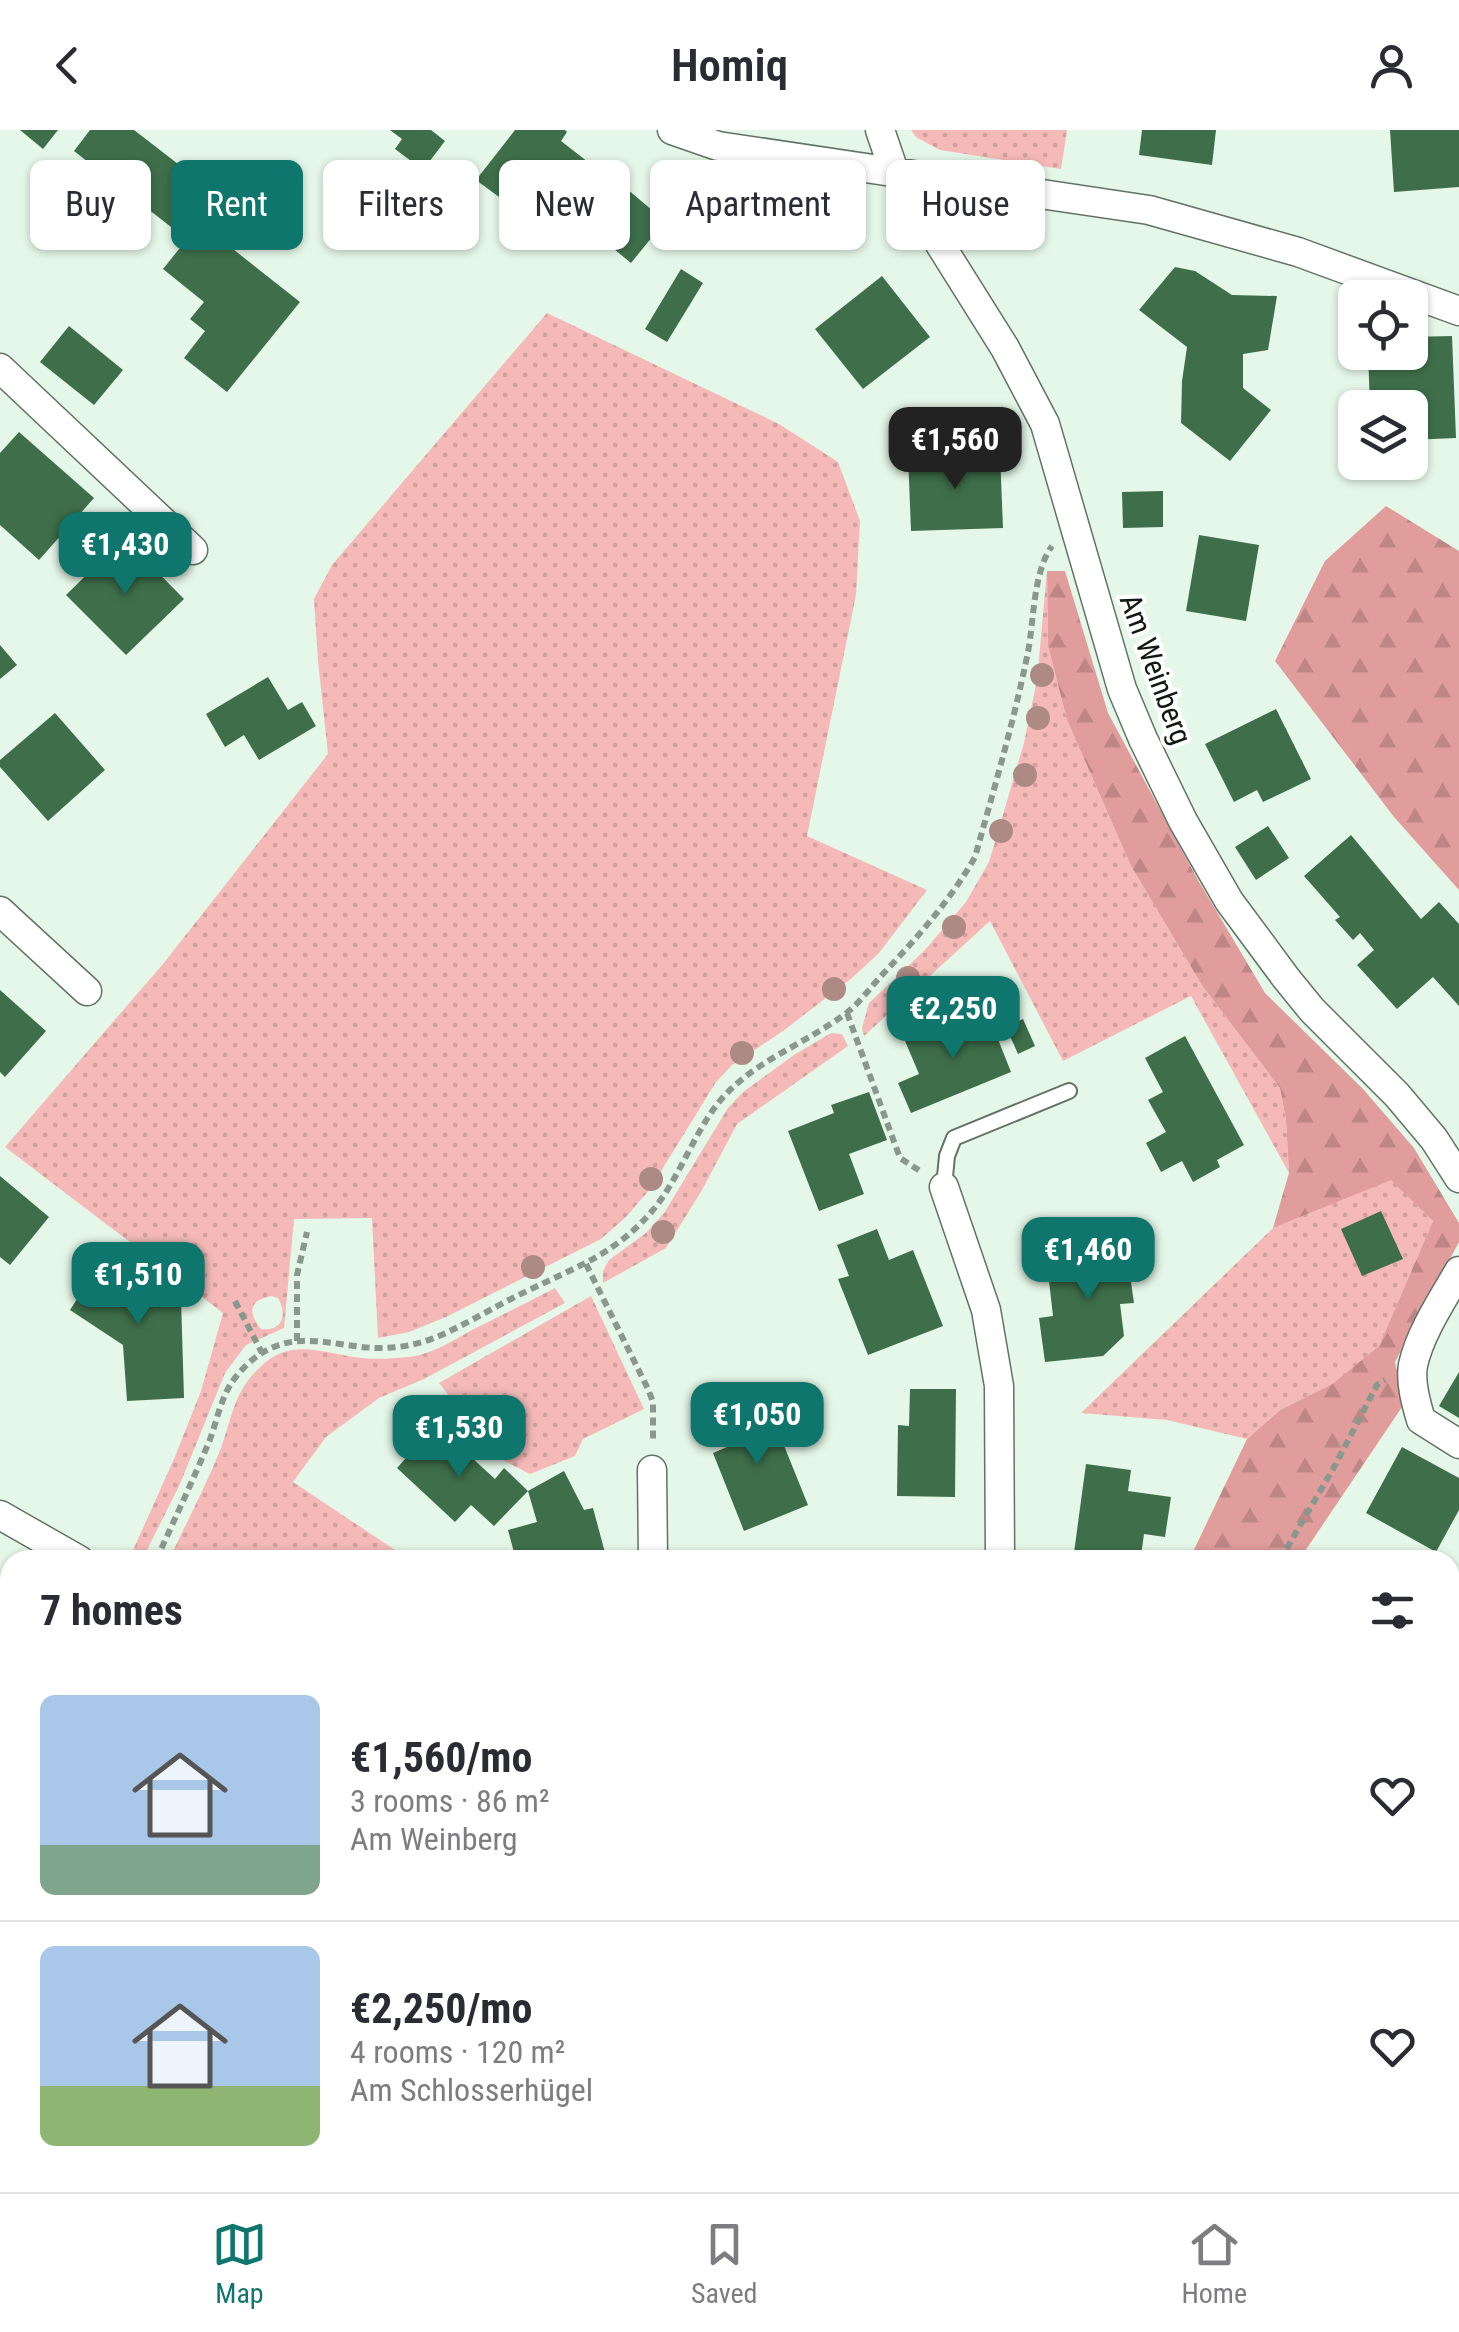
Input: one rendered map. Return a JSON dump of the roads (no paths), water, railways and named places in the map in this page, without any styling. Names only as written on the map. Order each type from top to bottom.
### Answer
[{"type":"street","points":[[672,130],[718,146],[886,170]]},
{"type":"street","name":"Am Weinberg","points":[[880,130],[890,160]]},
{"type":"street","points":[[1045,194],[1149,210],[1298,252],[1459,311]]},
{"type":"street","name":"Am Weinberg","points":[[944,250],[1005,348],[1045,424],[1122,689],[1183,821],[1228,901],[1312,1010],[1397,1094],[1434,1139],[1459,1178]]},
{"type":"street","points":[[0,368],[193,550]]},
{"type":"street","points":[[0,912],[86,991]]},
{"type":"street","points":[[944,1188],[986,1310],[998,1386],[1000,1550]]},
{"type":"street","points":[[1459,1271],[1430,1322],[1413,1367],[1414,1397],[1421,1420],[1459,1444]]},
{"type":"street","points":[[652,1470],[653,1550]]},
{"type":"street","points":[[0,1515],[61,1550]]},
{"type":"lane","points":[[944,1188],[947,1156],[954,1138],[1070,1090]]}]
